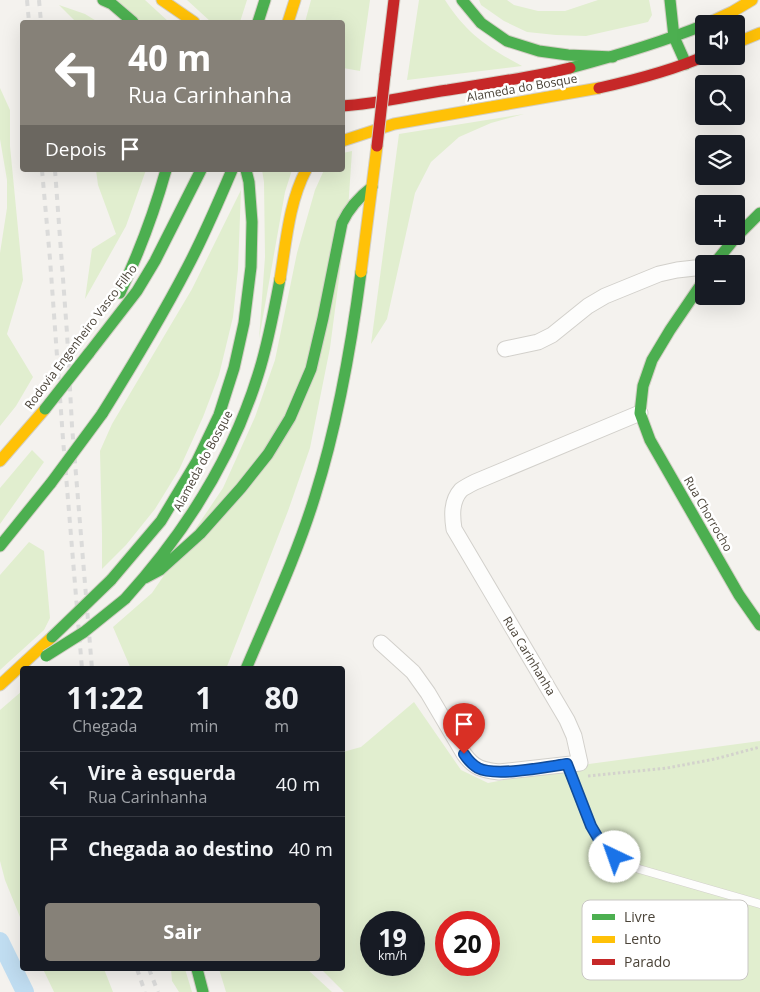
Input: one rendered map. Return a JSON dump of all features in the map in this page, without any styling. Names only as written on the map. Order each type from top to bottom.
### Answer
[{"type":"main road","points":[[103,0],[112,4],[131,20]]},
{"type":"main road","points":[[157,0],[176,20]]},
{"type":"main road","points":[[162,0],[191,20]]},
{"type":"main road","points":[[259,20],[265,0]]},
{"type":"main road","points":[[289,20],[295,0]]},
{"type":"main road","points":[[247,666],[316,497],[331,440],[351,346],[394,0]]},
{"type":"main road","points":[[462,0],[482,23],[507,41],[539,51],[568,55],[613,56]]},
{"type":"main road","points":[[670,0],[674,37],[686,64]]},
{"type":"main road","name":"Alameda do Bosque","points":[[725,15],[752,0]]},
{"type":"main road","name":"Alameda do Bosque","points":[[345,106],[400,99],[547,74],[613,56],[674,37],[695,28]]},
{"type":"main road","points":[[745,39],[760,33]]},
{"type":"main road","name":"Alameda do Bosque","points":[[345,140],[394,124],[590,90],[643,78],[695,60]]},
{"type":"main road","points":[[91,351],[147,232],[166,172]]},
{"type":"main road","name":"Rodovia Engenheiro Vasco Filho","points":[[0,461],[45,409],[137,291],[155,262],[200,172]]},
{"type":"main road","points":[[0,546],[51,483],[102,414],[130,370],[162,314],[198,244],[231,172]]},
{"type":"main road","points":[[21,666],[111,580],[161,521],[197,461],[219,415],[234,368],[242,332],[251,267],[252,222],[246,172]]},
{"type":"main road","name":"Alameda do Bosque","points":[[28,666],[84,632],[125,600],[145,578],[179,534],[200,500],[244,416],[258,375],[271,323],[294,200],[305,172]]},
{"type":"main road","points":[[145,578],[160,570],[200,534],[268,454],[290,418],[311,369],[342,223],[345,215],[361,195],[372,187]]},
{"type":"main road","points":[[721,255],[760,213]]},
{"type":"main road","points":[[640,412],[643,386],[652,360],[695,293]]},
{"type":"main road","name":"Rua Chorrocho","points":[[640,412],[650,440],[739,595],[760,625]]},
{"type":"main road","points":[[0,685],[20,667]]},
{"type":"main road","name":"Alameda do Bosque","points":[[9,677],[20,671]]},
{"type":"main road","points":[[198,971],[203,992]]},
{"type":"street","points":[[505,349],[538,342],[552,335],[588,306],[614,292],[659,274],[695,268]]},
{"type":"street","name":"Rua Carinhanha","points":[[570,771],[580,763],[568,720],[454,529],[453,507],[462,490],[475,482],[640,412]]},
{"type":"street","points":[[381,643],[413,672],[428,693],[470,763],[487,771],[499,772],[570,771]]},
{"type":"lane","points":[[570,771],[591,826],[601,843],[615,857],[639,869],[746,900]]},
{"type":"path","points":[[570,771],[666,768],[714,759],[760,747]]},
{"type":"green space","points":[[117,0],[145,0],[167,20],[138,20]]},
{"type":"green space","points":[[187,0],[247,0],[241,20],[209,20]]},
{"type":"green space","points":[[311,0],[370,0],[360,71],[345,68],[345,20],[306,20]]},
{"type":"green space","points":[[419,0],[445,0],[461,22],[479,39],[522,66],[407,80]]},
{"type":"green space","points":[[479,0],[507,0],[514,5],[538,11],[565,11],[598,0],[649,0],[652,15],[648,22],[586,36],[556,35],[527,32],[504,21],[481,5]]},
{"type":"green space","points":[[59,5],[85,14],[95,20],[74,20]]},
{"type":"green space","points":[[0,88],[10,110],[10,146],[23,280],[7,334],[33,377],[16,406],[0,426],[0,253],[7,208],[7,180],[0,139]]},
{"type":"green space","points":[[524,114],[491,123],[459,137],[431,162],[415,193],[387,319],[371,344],[399,134]]},
{"type":"green space","points":[[352,151],[348,210],[330,348],[310,448],[288,511],[227,666],[130,666],[113,627],[152,593],[223,488],[255,417],[275,360],[297,253],[315,190],[323,172],[345,172],[345,153]]},
{"type":"green space","points":[[96,172],[145,172],[126,226],[85,299],[92,249],[116,234],[98,185]]},
{"type":"green space","points":[[262,172],[291,172],[285,192],[259,339],[265,257]]},
{"type":"green space","points":[[241,190],[238,269],[233,317],[219,375],[203,417],[179,470],[155,509],[126,545],[102,569],[100,451],[112,424],[192,289]]},
{"type":"green space","points":[[32,450],[44,462],[0,524],[0,488]]},
{"type":"green space","points":[[29,542],[44,551],[50,618],[44,630],[0,670],[0,575]]},
{"type":"green space","points":[[20,693],[20,917],[5,880],[0,861],[0,710]]},
{"type":"green space","points":[[414,702],[461,770],[488,783],[574,766],[760,741],[760,992],[344,992],[323,971],[345,971],[345,751],[361,747]]},
{"type":"green space","points":[[44,971],[105,971],[113,992],[54,992]]},
{"type":"green space","points":[[171,971],[186,971],[192,992],[179,992],[172,981]]},
{"type":"green space","points":[[220,971],[309,971],[332,992],[226,992]]},
{"type":"waterway","points":[[0,941],[25,992]]},
{"type":"railway","points":[[27,0],[29,20]]},
{"type":"railway","points":[[39,0],[41,20]]},
{"type":"railway","points":[[42,172],[82,666]]},
{"type":"railway","points":[[55,172],[72,426],[92,666]]},
{"type":"railway","points":[[138,971],[145,992]]},
{"type":"railway","points":[[150,971],[158,992]]},
{"type":"traffic: fast","points":[[103,0],[112,4],[131,20]]},
{"type":"traffic: fast","points":[[259,20],[265,0]]},
{"type":"traffic: fast","points":[[462,0],[481,23],[507,41],[539,51],[568,55],[613,57]]},
{"type":"traffic: fast","points":[[670,0],[674,37],[686,64]]},
{"type":"traffic: fast","points":[[570,68],[637,49],[695,29]]},
{"type":"traffic: fast","points":[[120,293],[146,233],[165,172]]},
{"type":"traffic: fast","points":[[89,353],[137,291],[155,261],[200,172]]},
{"type":"traffic: fast","points":[[102,414],[177,287],[205,232],[231,172]]},
{"type":"traffic: fast","points":[[111,580],[161,521],[197,461],[219,415],[234,368],[244,323],[251,267],[252,222],[246,172]]},
{"type":"traffic: fast","points":[[145,578],[160,570],[200,534],[268,454],[290,418],[311,369],[342,223],[355,203],[372,187]]},
{"type":"traffic: fast","points":[[721,255],[760,213]]},
{"type":"traffic: fast","points":[[247,666],[300,540],[323,469],[343,385],[361,272]]},
{"type":"traffic: fast","points":[[125,599],[147,574],[186,522],[220,466],[235,436],[262,363],[280,279]]},
{"type":"traffic: fast","points":[[695,293],[652,360],[643,386],[640,413],[650,440],[739,595],[760,625]]},
{"type":"traffic: fast","points":[[45,409],[89,353]]},
{"type":"traffic: fast","points":[[51,483],[102,414]]},
{"type":"traffic: fast","points":[[0,546],[51,483]]},
{"type":"traffic: fast","points":[[52,637],[111,580]]},
{"type":"traffic: fast","points":[[46,656],[84,632],[125,599]]},
{"type":"traffic: fast","points":[[198,971],[203,992]]},
{"type":"traffic: slow","points":[[162,0],[191,20]]},
{"type":"traffic: slow","points":[[289,20],[295,0]]},
{"type":"traffic: slow","points":[[726,15],[752,0]]},
{"type":"traffic: slow","points":[[745,39],[760,33]]},
{"type":"traffic: slow","points":[[345,140],[394,124],[599,88]]},
{"type":"traffic: slow","points":[[361,272],[377,146]]},
{"type":"traffic: slow","points":[[280,279],[292,209],[305,172]]},
{"type":"traffic: slow","points":[[0,461],[45,409]]},
{"type":"traffic: slow","points":[[21,666],[52,637]]},
{"type":"traffic: slow","points":[[0,685],[20,667]]},
{"type":"traffic: jam","points":[[385,75],[394,0]]},
{"type":"traffic: jam","points":[[599,88],[653,75],[695,60]]},
{"type":"traffic: jam","points":[[345,106],[525,78],[570,68]]},
{"type":"traffic: jam","points":[[377,146],[385,75]]},
{"type":"route","points":[[464,754],[470,763],[487,771],[499,772],[567,764],[591,826],[601,843],[615,857]]}]
